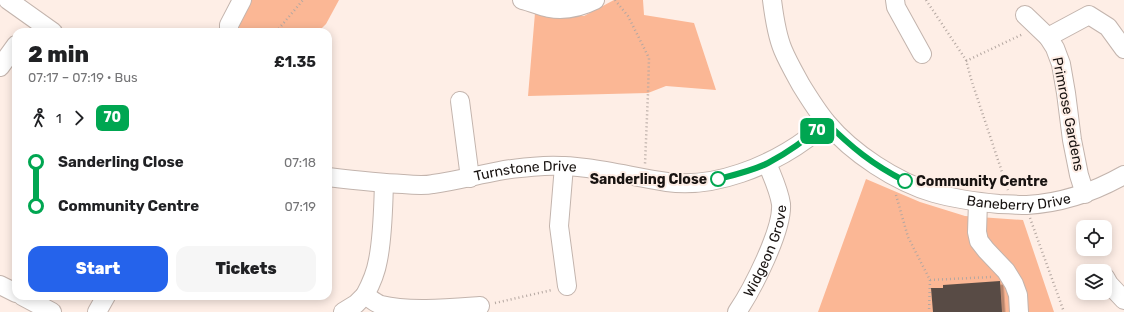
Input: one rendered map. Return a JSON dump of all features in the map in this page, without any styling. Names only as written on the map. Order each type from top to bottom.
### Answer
[{"type":"street","points":[[8,0],[30,25],[40,28]]},
{"type":"street","points":[[229,28],[229,25],[242,0]]},
{"type":"street","points":[[522,0],[550,8],[566,9],[584,5],[595,0]]},
{"type":"street","name":"Baneberry Drive","points":[[772,0],[783,49],[809,98],[826,122],[843,140],[880,168],[915,186],[934,193],[978,202],[1019,205],[1049,202],[1085,194],[1107,185],[1124,175]]},
{"type":"street","points":[[895,0],[896,7],[922,54]]},
{"type":"street","name":"Primrose Gardens","points":[[1025,15],[1048,37],[1055,48],[1061,64],[1072,140],[1079,175],[1085,194]]},
{"type":"street","points":[[1048,37],[1089,15],[1108,26],[1124,49]]},
{"type":"street","points":[[0,68],[12,51]]},
{"type":"street","points":[[460,101],[470,178]]},
{"type":"street","name":"Turnstone Drive","points":[[332,178],[384,184],[433,184],[525,167],[564,166],[592,168],[668,182],[692,183],[712,181],[767,163],[808,138],[826,122]]},
{"type":"street","name":"Widgeon Grove","points":[[736,312],[754,283],[780,220],[781,205],[767,163]]},
{"type":"street","points":[[564,166],[559,226],[567,286]]},
{"type":"street","points":[[343,312],[356,304],[365,295],[372,282],[378,262],[381,239],[384,184]]},
{"type":"street","points":[[978,202],[977,232],[979,241],[1010,276],[1018,295],[1019,312]]},
{"type":"street","points":[[0,285],[12,291]]},
{"type":"street","points":[[1112,287],[1124,300]]},
{"type":"street","points":[[365,295],[379,305],[392,308],[417,310],[480,306]]},
{"type":"street","points":[[30,300],[52,312]]},
{"type":"street","points":[[97,312],[104,300]]},
{"type":"path","points":[[280,28],[304,0]]},
{"type":"path","points":[[615,0],[628,16],[649,58],[644,178]]},
{"type":"path","points":[[926,0],[966,60],[971,79],[1019,205],[1064,312]]},
{"type":"path","points":[[966,60],[965,62],[1022,34],[1048,37]]},
{"type":"path","points":[[895,176],[896,196],[908,237],[930,280],[929,312]]},
{"type":"path","points":[[930,280],[1010,276]]},
{"type":"path","points":[[480,306],[567,286]]},
{"type":"shaded area","points":[[246,0],[339,0],[326,24],[322,28],[235,28]]},
{"type":"shaded area","points":[[614,0],[643,0],[644,15],[694,23],[716,90],[666,86],[648,93],[528,96],[535,13],[584,16]]},
{"type":"shaded area","points":[[866,179],[920,202],[965,216],[1023,220],[1054,312],[818,312]]},
{"type":"building","points":[[1000,281],[1002,312],[933,312],[931,288],[943,288],[943,285]]},
{"type":"bus line","name":"70","points":[[718,179],[767,163],[808,138],[826,122],[843,140],[861,154],[880,168],[905,181]]},
{"type":"place","name":"Sanderling Close","points":[[718,179]]},
{"type":"place","name":"Community Centre","points":[[905,181]]}]
